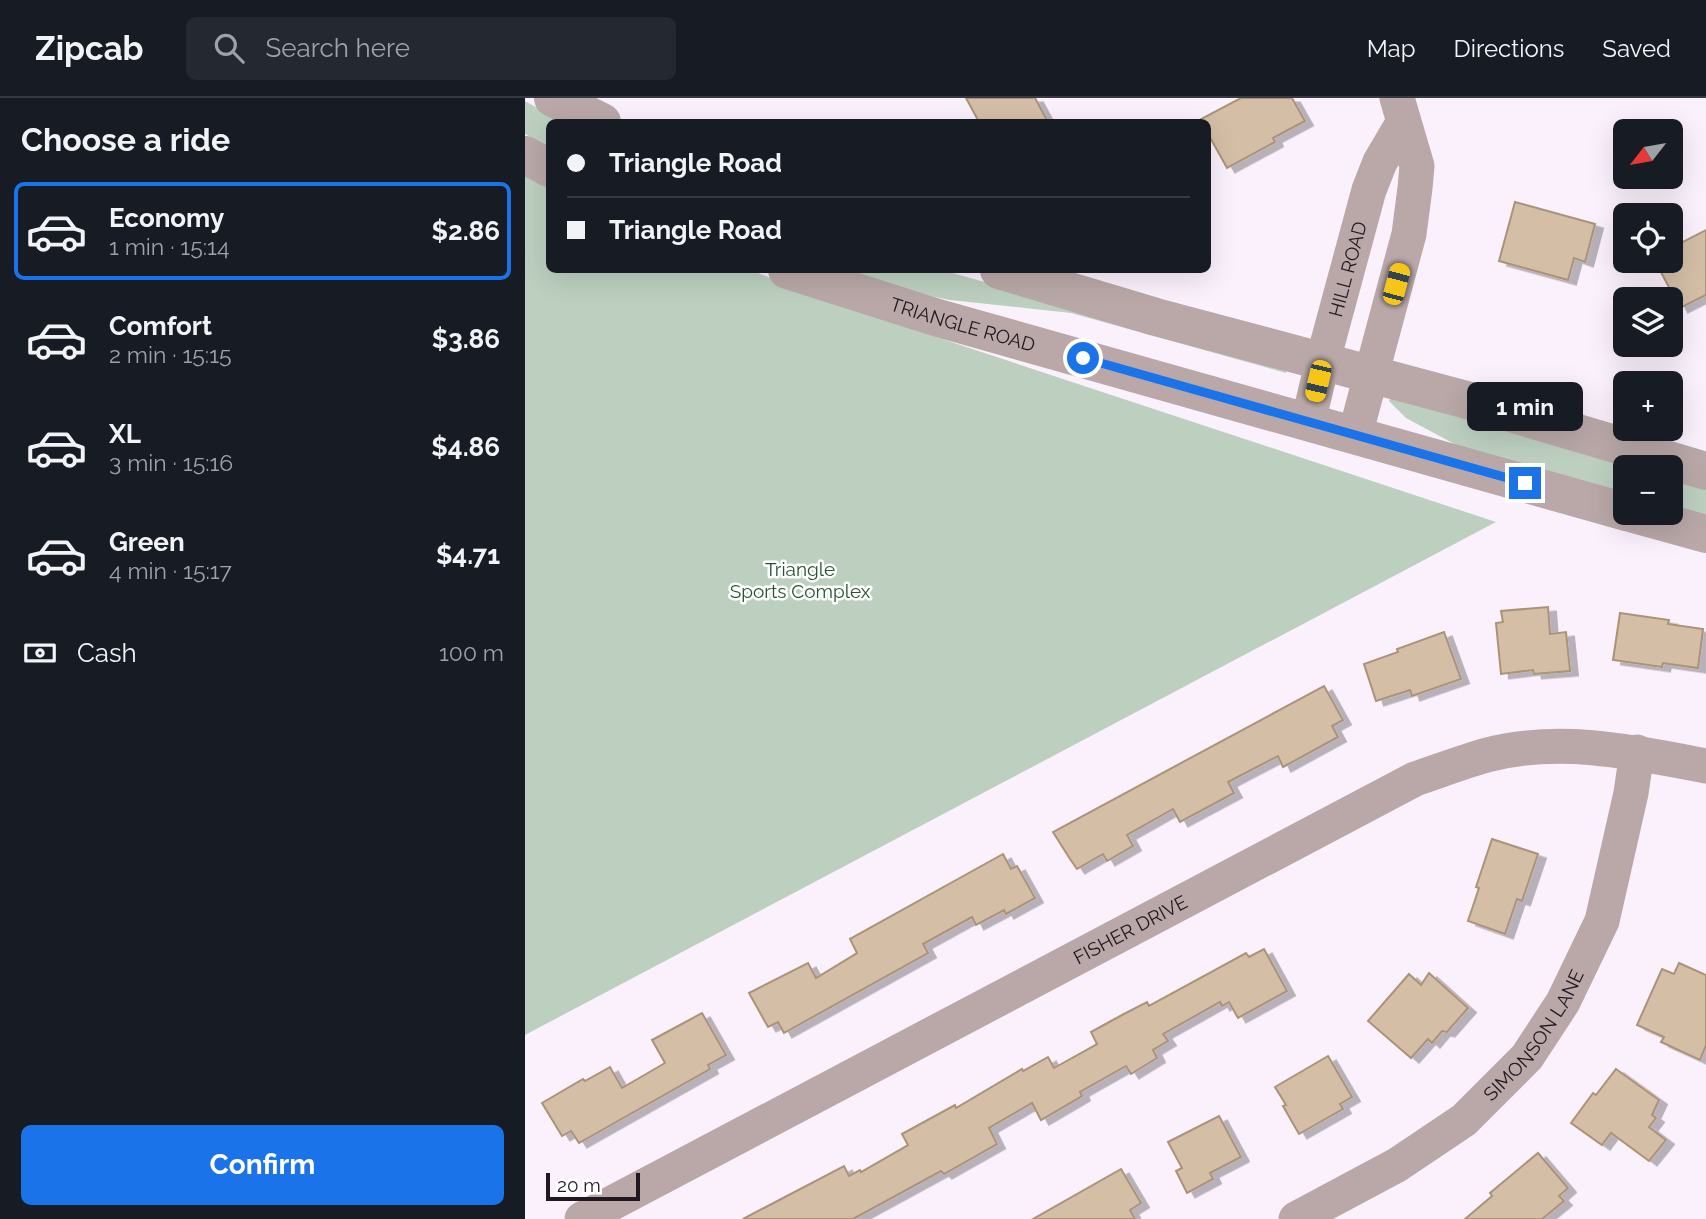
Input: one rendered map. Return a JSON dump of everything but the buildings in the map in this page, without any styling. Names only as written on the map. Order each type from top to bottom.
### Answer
[{"type":"street","points":[[553,98],[595,119]]},
{"type":"street","name":"HILL ROAD","points":[[1308,422],[1322,360],[1369,190],[1400,111]]},
{"type":"street","name":"HILL ROAD","points":[[1355,435],[1409,234],[1417,166],[1400,111]]},
{"type":"street","points":[[525,155],[546,166]]},
{"type":"street","name":"TRIANGLE ROAD","points":[[796,273],[938,318],[1613,508]]},
{"type":"street","points":[[1009,273],[1156,317],[1463,399],[1706,471]]},
{"type":"street","name":"TRIANGLE ROAD","points":[[1674,525],[1706,534]]},
{"type":"street","name":"FISHER DRIVE","points":[[582,1219],[1415,779],[1488,755],[1550,746],[1637,752],[1706,765]]},
{"type":"street","name":"SIMONSON LANE","points":[[1296,1219],[1397,1165],[1464,1120],[1527,1057],[1563,1002],[1602,921],[1631,793],[1637,752]]},
{"type":"green space","points":[[525,101],[558,119],[546,119],[546,145],[525,134]]},
{"type":"green space","name":"Triangle Sports Complex","points":[[525,175],[546,184],[546,273],[758,273],[818,298],[1496,522],[525,1035]]},
{"type":"green space","points":[[852,273],[953,273],[1287,368],[1286,373],[1071,313],[950,300],[915,293]]},
{"type":"green space","points":[[1391,397],[1613,463],[1613,491],[1460,447],[1406,418],[1389,401]]},
{"type":"green space","points":[[1683,481],[1706,488],[1706,518],[1683,511]]},
{"type":"route","points":[[1083,358],[1525,483]]}]
